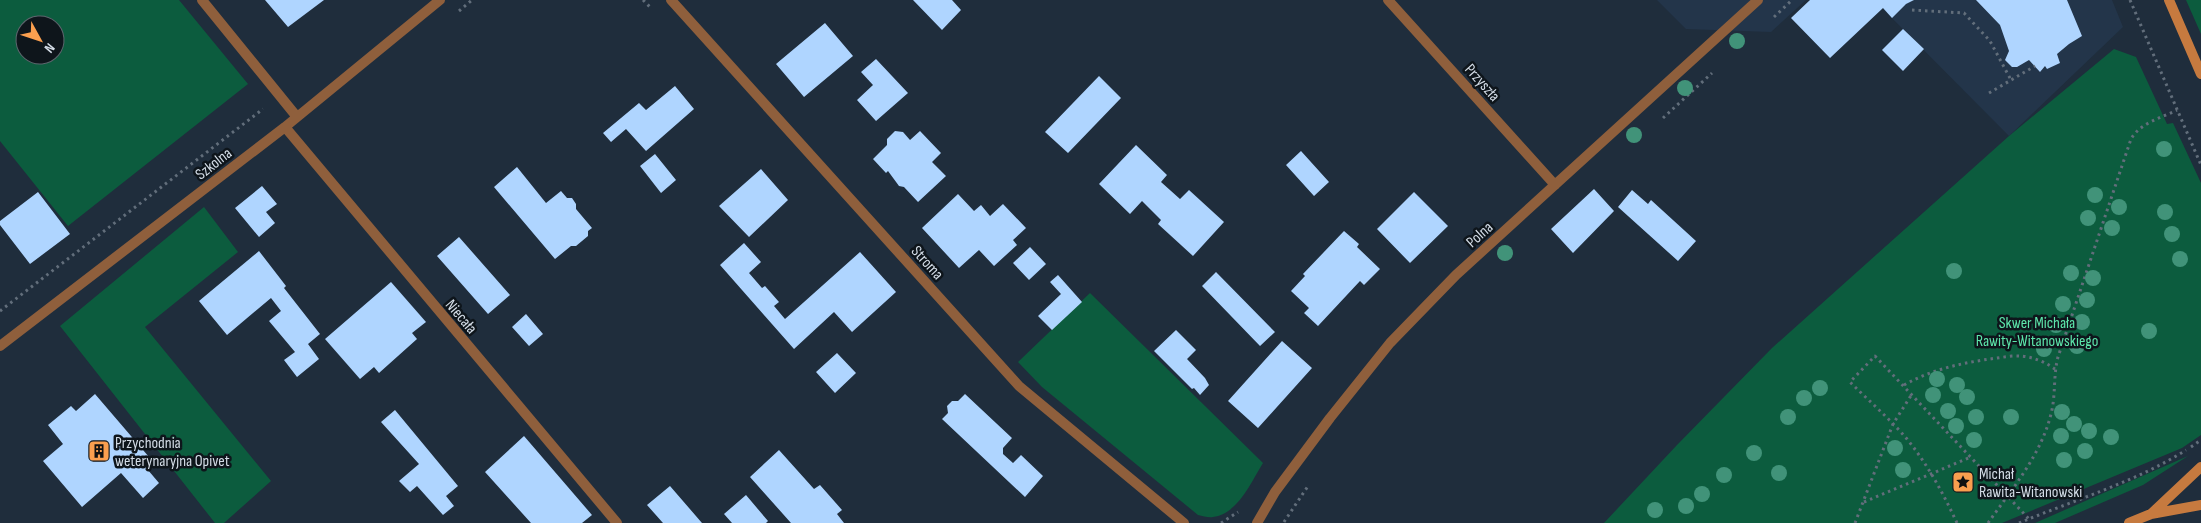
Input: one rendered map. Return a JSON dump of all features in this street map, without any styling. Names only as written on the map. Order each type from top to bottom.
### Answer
[{"type":"street","points":[[202,0],[297,117]]},
{"type":"street","name":"Szkolna","points":[[0,346],[285,127],[440,0]]},
{"type":"street","name":"Stroma","points":[[671,0],[1019,386],[1184,523]]},
{"type":"street","name":"Przyszła","points":[[1388,0],[1555,185]]},
{"type":"street","name":"Polna","points":[[1257,523],[1275,492],[1291,470],[1390,343],[1456,275],[1758,0]]},
{"type":"street","points":[[2169,0],[2201,74]]},
{"type":"street","name":"Niecała","points":[[285,127],[617,523]]},
{"type":"street","points":[[2151,514],[2201,467]]},
{"type":"street","points":[[2129,523],[2151,514],[2201,505]]},
{"type":"path","points":[[1770,20],[1792,0]]},
{"type":"path","points":[[2130,0],[2201,165]]},
{"type":"path","points":[[1912,10],[1964,13],[1990,41],[2011,80]]},
{"type":"path","points":[[1989,93],[2035,66]]},
{"type":"path","points":[[1660,121],[1719,68]]},
{"type":"path","points":[[0,311],[261,112],[264,103]]},
{"type":"path","points":[[1988,523],[2040,446],[2053,402],[2055,369],[2131,139],[2135,131],[2142,126],[2177,110]]},
{"type":"path","points":[[1904,385],[1925,374],[1952,365],[2020,355],[2038,359],[2055,369]]},
{"type":"path","points":[[1957,523],[1932,474],[1912,445],[1850,382],[1875,356],[2029,519]]},
{"type":"path","points":[[1855,523],[1893,424],[1912,394]]},
{"type":"path","points":[[2020,523],[2150,469],[2179,455],[2201,440]]},
{"type":"path","points":[[1864,502],[1971,457]]},
{"type":"path","points":[[1284,523],[1310,484]]},
{"type":"shaded area","points":[[1657,0],[1806,0],[1771,32],[1686,29]]},
{"type":"shaded area","points":[[1874,0],[2112,0],[2123,27],[2009,136]]},
{"type":"green space","points":[[0,0],[179,0],[248,84],[68,226],[0,141]]},
{"type":"green space","points":[[2186,0],[2201,0],[2201,34]]},
{"type":"green space","name":"Skwer Michała Rawity-Witanowskiego","points":[[2114,49],[2136,57],[2167,124],[2173,123],[2201,183],[2201,435],[2182,448],[2002,523],[1604,523],[1772,348],[2009,136]]},
{"type":"green space","points":[[204,207],[238,252],[145,327],[271,481],[224,523],[215,523],[60,326]]},
{"type":"green space","points":[[1090,293],[1263,463],[1237,504],[1222,515],[1208,517],[1198,515],[1042,387],[1018,362]]},
{"type":"green space","points":[[2188,456],[2143,485],[2055,523],[2035,523]]},
{"type":"building","points":[[265,0],[324,0],[288,27]]},
{"type":"building","points":[[913,0],[952,0],[961,10],[942,30]]},
{"type":"building","points":[[1810,0],[1914,0],[1906,4],[1892,18],[1883,8],[1830,58],[1791,18]]},
{"type":"building","points":[[1976,0],[2067,0],[2082,36],[2057,54],[2060,63],[2047,69],[2045,66],[2040,72],[2029,60],[2017,67],[2012,67],[2005,60],[2009,51],[2000,25]]},
{"type":"building","points":[[825,23],[853,56],[804,97],[776,64]]},
{"type":"building","points":[[1903,29],[1924,49],[1903,71],[1882,50]]},
{"type":"building","points":[[876,59],[908,93],[876,121],[857,100],[873,85],[861,72]]},
{"type":"building","points":[[1099,76],[1121,98],[1068,153],[1045,132]]},
{"type":"building","points":[[675,86],[694,109],[646,151],[626,129],[611,142],[603,133],[639,103],[646,110]]},
{"type":"building","points":[[895,131],[903,132],[910,140],[920,131],[941,153],[932,162],[946,176],[918,202],[904,187],[899,186],[888,171],[886,173],[873,159],[887,145],[887,139]]},
{"type":"building","points":[[1136,145],[1167,175],[1161,182],[1180,199],[1189,190],[1224,222],[1193,256],[1158,224],[1161,220],[1142,201],[1130,214],[1099,184]]},
{"type":"building","points":[[1301,151],[1329,182],[1314,196],[1286,165]]},
{"type":"building","points":[[655,154],[676,180],[661,193],[640,166]]},
{"type":"building","points":[[517,167],[546,203],[561,191],[567,198],[572,198],[576,204],[576,209],[592,228],[588,231],[588,236],[576,246],[571,246],[555,259],[494,187]]},
{"type":"building","points":[[761,169],[788,200],[749,237],[719,206]]},
{"type":"building","points":[[262,186],[277,204],[266,212],[275,223],[259,237],[235,208]]},
{"type":"building","points":[[1594,189],[1614,211],[1573,253],[1551,229]]},
{"type":"building","points":[[1632,190],[1648,204],[1651,200],[1696,241],[1678,261],[1618,207]]},
{"type":"building","points":[[38,192],[70,234],[30,264],[0,225],[0,221]]},
{"type":"building","points":[[1414,192],[1448,226],[1410,263],[1377,229]]},
{"type":"building","points":[[958,194],[974,211],[981,205],[990,216],[1003,204],[1026,228],[1013,240],[1017,245],[994,266],[979,250],[959,268],[922,228]]},
{"type":"building","points":[[1344,231],[1359,244],[1357,247],[1380,269],[1364,285],[1360,281],[1318,326],[1304,313],[1309,308],[1291,291],[1305,276],[1303,274]]},
{"type":"building","points":[[459,237],[510,295],[488,314],[437,256]]},
{"type":"building","points":[[744,243],[761,262],[749,273],[762,288],[765,286],[779,302],[774,306],[785,319],[860,252],[896,292],[852,332],[834,312],[794,349],[720,265]]},
{"type":"building","points":[[1030,247],[1046,264],[1029,280],[1013,263]]},
{"type":"building","points":[[259,251],[286,286],[284,288],[320,334],[308,344],[319,359],[297,377],[284,360],[295,352],[269,321],[281,311],[271,298],[227,335],[199,301]]},
{"type":"building","points":[[1216,272],[1275,332],[1260,346],[1202,286]]},
{"type":"building","points":[[1058,275],[1082,302],[1052,330],[1038,316],[1061,294],[1050,282]]},
{"type":"building","points":[[391,282],[426,322],[412,333],[417,339],[379,373],[374,367],[360,379],[325,339]]},
{"type":"building","points":[[526,314],[543,334],[529,346],[512,327]]},
{"type":"building","points":[[1176,330],[1196,350],[1187,359],[1209,385],[1200,395],[1154,351]]},
{"type":"building","points":[[1282,341],[1312,368],[1258,428],[1228,401]]},
{"type":"building","points":[[837,353],[856,373],[835,393],[816,372]]},
{"type":"building","name":"Przychodnia weterynaryjna Opivet","points":[[95,394],[149,457],[142,463],[159,483],[143,498],[121,473],[82,507],[43,461],[63,444],[48,425],[71,406],[76,411]]},
{"type":"building","points":[[965,394],[1012,438],[1003,448],[1003,454],[1013,463],[1021,455],[1043,476],[1025,497],[942,419],[948,413],[947,406],[952,401],[958,401]]},
{"type":"building","points":[[395,410],[458,486],[446,496],[454,506],[443,515],[417,486],[410,492],[399,481],[419,464],[381,422]]},
{"type":"building","points":[[524,436],[592,515],[582,523],[531,523],[485,472]]},
{"type":"building","points":[[779,450],[814,489],[820,485],[842,510],[837,514],[844,523],[791,523],[750,477]]},
{"type":"building","points":[[670,486],[702,523],[663,523],[647,505]]},
{"type":"building","points":[[746,495],[768,521],[766,523],[732,523],[724,514]]},
{"type":"place","name":"Przychodnia weterynaryjna Opivet","points":[[99,451]]},
{"type":"place","name":"Michał Rawita-Witanowski","points":[[1963,482]]}]
